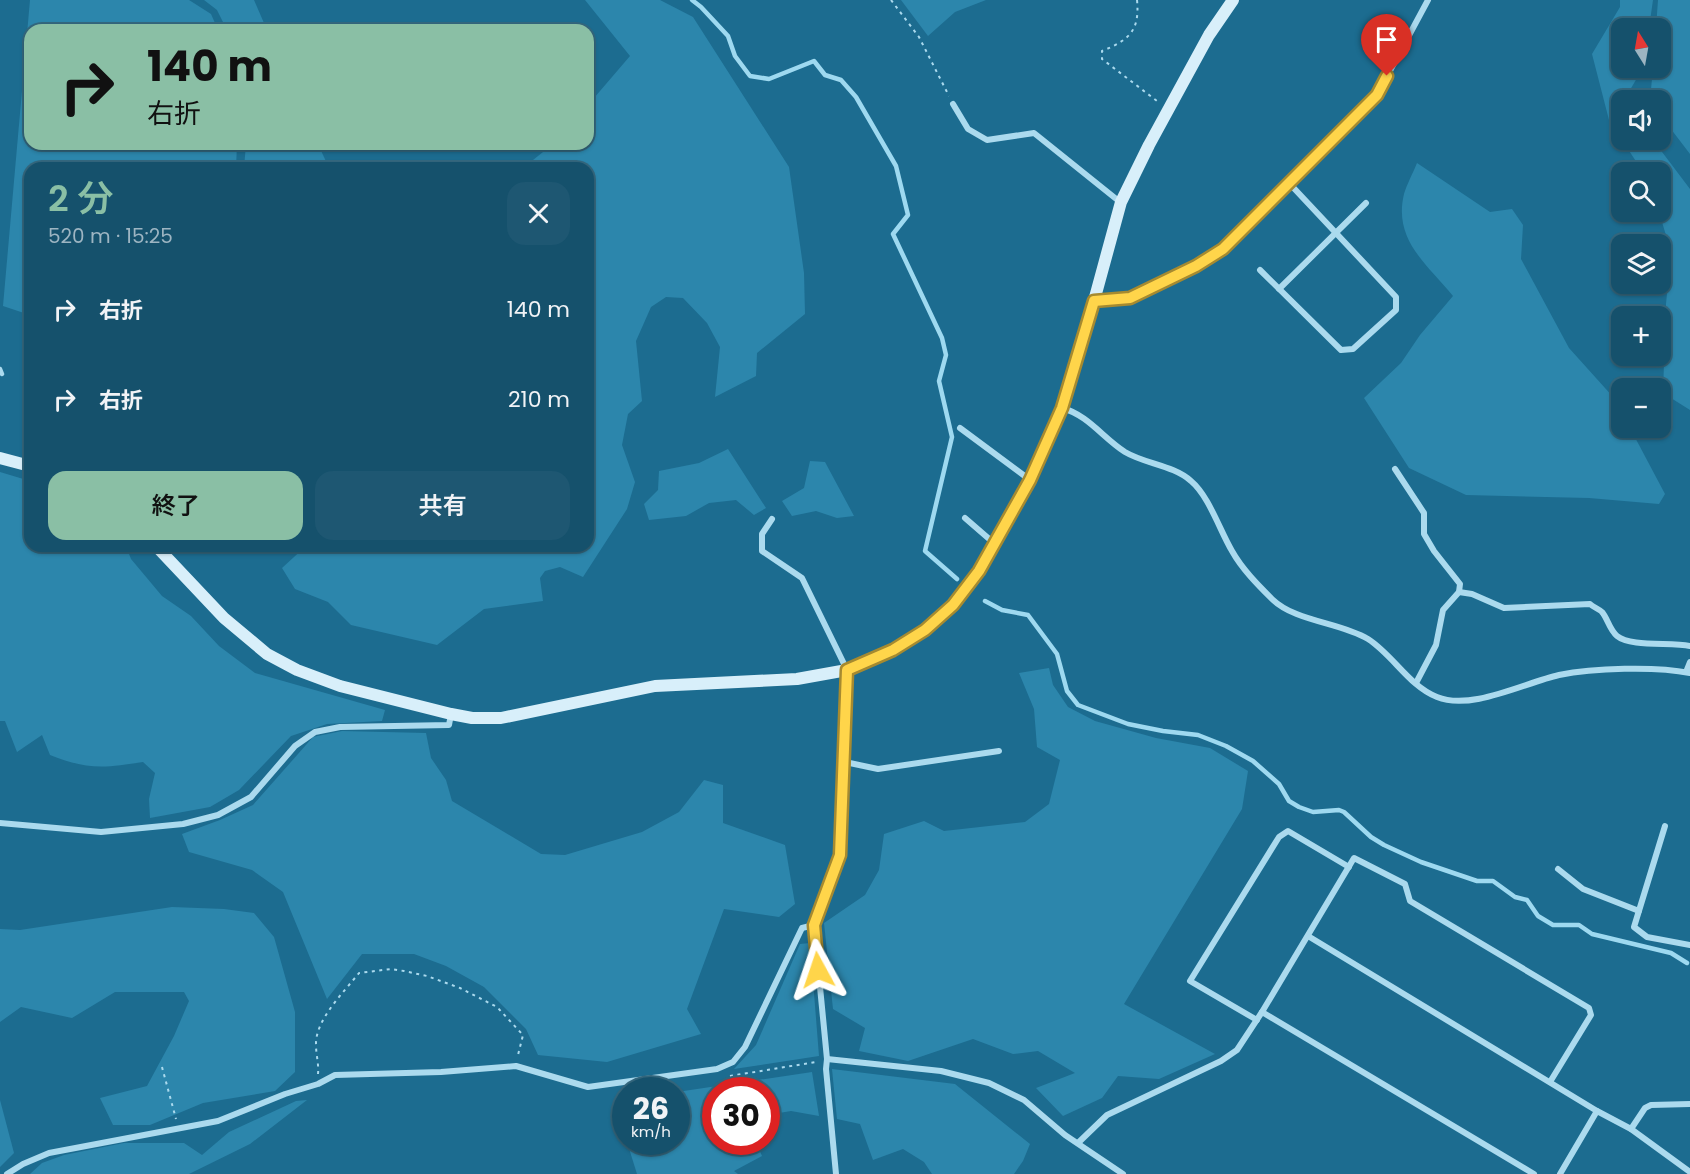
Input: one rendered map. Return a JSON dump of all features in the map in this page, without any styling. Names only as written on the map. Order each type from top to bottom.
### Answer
[{"type":"street","points":[[162,552],[224,618],[267,654],[297,670],[340,686],[451,714],[472,717],[501,718],[655,686],[797,679],[847,670],[893,650],[925,630],[953,605],[996,544],[1030,480],[1062,408],[1121,202],[1209,35],[1233,0]]},
{"type":"street","points":[[1094,301],[1130,298],[1196,266],[1223,249],[1377,95],[1428,0]]},
{"type":"street","points":[[953,104],[968,129],[987,140],[1034,133],[1121,202]]},
{"type":"street","points":[[1260,270],[1341,350],[1353,350],[1396,310],[1396,297],[1289,183]]},
{"type":"street","points":[[1279,289],[1366,203]]},
{"type":"street","points":[[1062,408],[1075,412],[1124,451],[1178,473],[1191,481],[1201,492],[1240,565],[1274,601],[1288,611],[1343,628],[1368,640],[1416,683],[1437,697],[1466,702],[1586,670],[1688,673],[1690,662]]},
{"type":"street","points":[[960,428],[1030,480]]},
{"type":"street","points":[[0,458],[24,464]]},
{"type":"street","points":[[1395,469],[1424,513],[1424,534],[1434,551],[1460,584],[1459,592],[1443,610],[1436,645],[1416,683]]},
{"type":"street","points":[[965,518],[996,544]]},
{"type":"street","points":[[772,519],[762,534],[762,551],[802,578],[847,670],[840,855],[814,925],[836,1174]]},
{"type":"street","points":[[1459,592],[1472,594],[1504,608],[1590,604],[1602,612],[1610,628],[1619,638],[1630,642],[1675,643],[1690,646]]},
{"type":"street","points":[[0,823],[101,832],[183,824],[218,814],[251,797],[295,746],[315,732],[340,728],[449,725],[451,714]]},
{"type":"street","points":[[845,762],[878,769],[999,752]]},
{"type":"street","points":[[1665,826],[1634,927],[1647,937],[1690,945]]},
{"type":"street","points":[[1257,1020],[1190,981],[1279,837],[1288,831],[1349,867]]},
{"type":"street","points":[[1079,1143],[1107,1115],[1221,1061],[1237,1050],[1354,858],[1405,884],[1410,901],[1589,1008],[1591,1015],[1550,1082]]},
{"type":"street","points":[[1558,869],[1583,889],[1639,910]]},
{"type":"street","points":[[7,1174],[23,1164],[49,1154],[218,1120],[318,1084],[335,1075],[441,1072],[516,1066],[588,1087],[717,1069],[733,1062],[745,1047],[802,928],[814,925]]},
{"type":"street","points":[[1308,936],[1631,1130],[1690,1172]]},
{"type":"street","points":[[1262,1012],[1534,1174]]},
{"type":"street","points":[[827,1059],[941,1071],[989,1083],[1024,1100],[1065,1135],[1123,1174]]},
{"type":"street","points":[[1631,1130],[1645,1108],[1651,1105],[1690,1104]]},
{"type":"street","points":[[1560,1174],[1597,1111]]},
{"type":"path","points":[[891,0],[919,37],[953,104]]},
{"type":"path","points":[[1137,0],[1138,16],[1135,28],[1119,44],[1102,51],[1102,59],[1168,110]]},
{"type":"path","points":[[318,1084],[319,1067],[315,1043],[330,1009],[359,974],[391,969],[427,976],[460,988],[497,1007],[523,1035],[516,1066]]},
{"type":"path","points":[[717,1069],[730,1076],[827,1059]]},
{"type":"path","points":[[162,1067],[178,1128]]},
{"type":"shaded area","points":[[30,0],[189,0],[211,14],[215,24],[28,24]]},
{"type":"shaded area","points":[[204,0],[254,0],[264,24],[224,24],[217,10]]},
{"type":"shaded area","points":[[585,0],[660,0],[693,17],[789,167],[804,273],[805,314],[757,353],[756,376],[715,397],[720,347],[707,323],[683,298],[666,297],[651,307],[636,341],[642,401],[628,414],[622,445],[635,482],[627,509],[583,577],[560,567],[545,571],[540,578],[543,601],[484,609],[437,645],[351,625],[328,602],[295,589],[282,568],[299,552],[594,552],[594,162],[530,162],[546,150],[594,150],[594,98],[630,56]]},
{"type":"shaded area","points":[[901,0],[986,0],[955,12],[928,36]]},
{"type":"shaded area","points":[[1620,0],[1653,0],[1650,18],[1613,18],[1620,7]]},
{"type":"shaded area","points":[[1658,0],[1690,0],[1690,154],[1671,129],[1671,90],[1651,90],[1652,78],[1671,78],[1671,18],[1657,18]]},
{"type":"shaded area","points":[[1611,22],[1611,78],[1637,78],[1630,90],[1611,90],[1611,123],[1609,120],[1592,54]]},
{"type":"shaded area","points":[[24,68],[24,150],[237,150],[236,162],[24,162],[24,313],[3,306]]},
{"type":"shaded area","points":[[246,150],[321,150],[326,162],[244,162]]},
{"type":"shaded area","points":[[1629,150],[1661,150],[1670,162],[1636,162]]},
{"type":"shaded area","points":[[1417,163],[1490,212],[1512,209],[1523,225],[1521,259],[1569,348],[1611,395],[1611,438],[1635,438],[1665,494],[1659,504],[1589,498],[1466,495],[1409,468],[1364,398],[1401,363],[1420,335],[1453,296],[1423,262],[1408,238],[1403,225],[1404,194]]},
{"type":"shaded area","points":[[1671,164],[1690,189],[1690,410],[1671,398],[1671,378],[1664,378],[1664,366],[1671,366],[1671,306],[1666,306],[1667,294],[1671,294],[1671,234],[1666,234],[1662,222],[1671,222]]},
{"type":"shaded area","points":[[728,449],[766,508],[754,515],[736,500],[709,503],[686,516],[649,520],[644,504],[658,490],[659,471],[699,463]]},
{"type":"shaded area","points":[[810,461],[825,462],[854,516],[837,518],[816,511],[792,516],[782,501],[804,488]]},
{"type":"shaded area","points":[[0,472],[24,479],[24,552],[128,552],[131,559],[162,596],[191,616],[219,646],[255,673],[385,710],[382,721],[327,724],[291,736],[239,790],[210,807],[150,818],[149,799],[155,773],[143,762],[117,766],[75,763],[50,755],[42,735],[17,752],[5,721],[0,721]]},
{"type":"shaded area","points":[[1049,668],[1053,685],[1068,707],[1095,721],[1156,738],[1210,748],[1248,771],[1242,809],[1124,1004],[1215,1054],[1159,1079],[1118,1076],[1102,1098],[1063,1116],[1036,1088],[1075,1073],[1038,1051],[1013,1054],[973,1039],[908,1061],[859,1051],[865,1028],[833,1009],[824,923],[865,895],[879,870],[884,834],[924,821],[944,831],[1025,822],[1049,804],[1060,760],[1037,747],[1034,709],[1019,673]]},
{"type":"shaded area","points":[[342,731],[426,733],[431,758],[446,780],[452,801],[541,854],[565,855],[642,832],[679,812],[704,780],[723,785],[723,823],[785,845],[795,904],[779,917],[724,909],[687,1009],[701,1034],[607,1062],[538,1055],[526,1029],[484,987],[446,966],[414,954],[362,954],[327,999],[283,892],[252,870],[189,852],[182,834],[253,805],[313,737]]},
{"type":"shaded area","points":[[172,907],[224,909],[254,913],[274,937],[295,1012],[295,1072],[275,1091],[203,1103],[150,1125],[113,1125],[100,1098],[147,1086],[174,1036],[189,1001],[184,992],[115,992],[72,1018],[21,1007],[0,1022],[0,929],[20,930]]},
{"type":"shaded area","points":[[810,943],[819,1056],[734,1069],[756,1045],[800,944]]},
{"type":"shaded area","points":[[832,1069],[955,1084],[1030,1144],[1023,1161],[1014,1174],[932,1174],[924,1162],[903,1149],[873,1160],[860,1124],[837,1119]]},
{"type":"shaded area","points":[[812,1072],[819,1116],[791,1111],[780,1113],[778,1077]]},
{"type":"shaded area","points":[[702,1088],[702,1155],[762,1156],[734,1171],[738,1174],[637,1174],[631,1155],[690,1155],[690,1090]]},
{"type":"shaded area","points":[[0,1100],[14,1153],[0,1167]]},
{"type":"shaded area","points":[[307,1100],[250,1144],[189,1174],[30,1174],[42,1163],[64,1155],[124,1143],[184,1143],[202,1155],[229,1132],[296,1101]]},
{"type":"waterway","points":[[692,0],[728,36],[735,56],[750,76],[769,79],[814,61],[825,75],[841,80],[856,97],[896,166],[908,215],[893,234],[942,338],[946,355],[939,381],[952,437],[925,551],[957,579]]},
{"type":"waterway","points":[[985,601],[1002,610],[1028,615],[1057,654],[1067,691],[1078,705],[1128,724],[1198,735],[1226,746],[1253,761],[1279,784],[1289,801],[1299,807],[1313,812],[1339,810],[1384,845],[1421,862],[1477,881],[1493,881],[1515,897],[1527,900],[1538,916],[1553,925],[1579,925],[1592,934],[1671,953],[1687,963]]},
{"type":"route","points":[[818,970],[814,925],[840,855],[847,670],[893,650],[925,630],[953,605],[979,571],[1030,480],[1062,408],[1094,301],[1130,298],[1196,266],[1223,249],[1377,95],[1387,76]]}]
